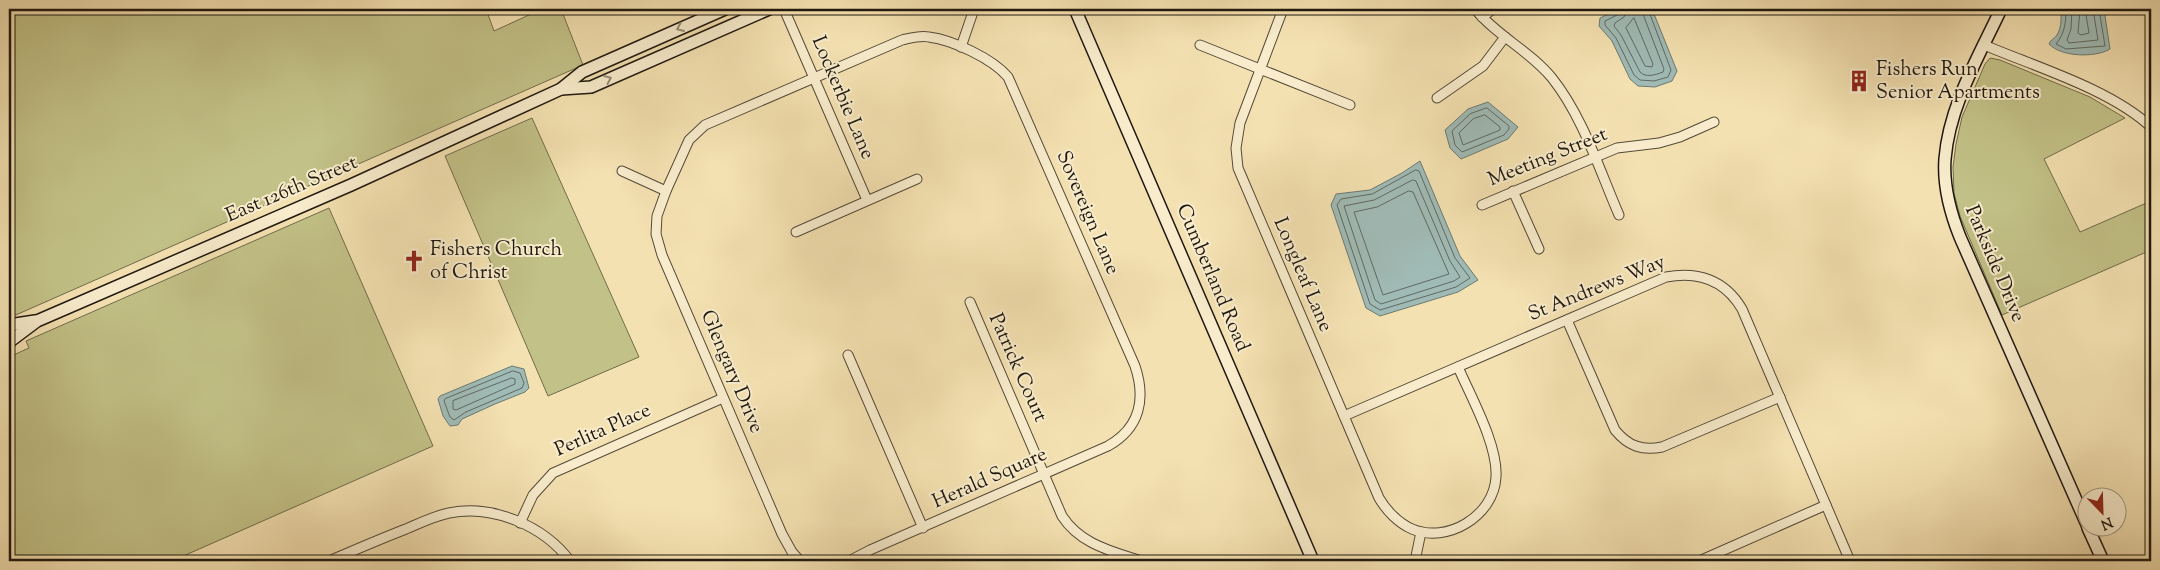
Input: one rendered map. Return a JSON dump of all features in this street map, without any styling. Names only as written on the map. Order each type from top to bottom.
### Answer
[{"type":"main road","name":"East 126th Street","points":[[9,342],[37,321],[351,185],[561,89],[582,72],[725,9]]},
{"type":"main road","name":"East 126th Street","points":[[561,89],[591,87],[770,9]]},
{"type":"main road","name":"Cumberland Road","points":[[1075,9],[1313,561]]},
{"type":"main road","name":"Parkside Drive","points":[[2000,9],[1957,108],[1948,139],[1945,173],[1949,206],[1960,237],[2078,504]]},
{"type":"main road","name":"East 126th Street","points":[[9,325],[37,321]]},
{"type":"main road","name":"Parkside Drive","points":[[2093,538],[2103,561]]},
{"type":"street","name":"Lockerbie Lane","points":[[784,9],[867,200]]},
{"type":"street","points":[[960,48],[974,9]]},
{"type":"street","name":"Longleaf Lane","points":[[1283,9],[1236,137],[1238,168],[1381,502],[1395,518],[1421,532]]},
{"type":"street","points":[[1475,9],[1505,37],[1534,59],[1551,77],[1573,110],[1619,214]]},
{"type":"street","points":[[1482,17],[1493,9]]},
{"type":"street","name":"Sovereign Lane","points":[[814,77],[902,40],[929,36],[993,63],[1003,71],[1013,86],[1135,366],[1141,389],[1135,418]]},
{"type":"street","points":[[1437,98],[1483,66],[1505,37]]},
{"type":"street","points":[[1200,44],[1350,104]]},
{"type":"street","points":[[1984,45],[2099,92],[2133,112],[2151,126]]},
{"type":"street","name":"Glengary Drive","points":[[800,561],[792,552],[782,534],[723,398],[658,244],[656,226],[666,191],[689,140],[701,128],[814,77]]},
{"type":"street","name":"Meeting Street","points":[[1482,204],[1594,156],[1617,148],[1660,143],[1714,122]]},
{"type":"street","points":[[622,171],[666,191]]},
{"type":"street","points":[[796,232],[917,179]]},
{"type":"street","points":[[1513,191],[1539,249]]},
{"type":"street","name":"St Andrews Way","points":[[1344,416],[1666,277],[1678,274],[1702,276],[1715,281],[1735,298],[1780,397],[1850,561]]},
{"type":"street","name":"Patrick Court","points":[[970,302],[1062,516],[1075,533],[1091,543],[1142,561]]},
{"type":"street","points":[[1567,320],[1615,430],[1628,442],[1643,449],[1662,448],[1780,397]]},
{"type":"street","points":[[848,355],[923,528]]},
{"type":"street","points":[[1415,561],[1421,532],[1449,531],[1471,521],[1486,507],[1496,479],[1494,454],[1458,367]]},
{"type":"street","name":"Perlita Place","points":[[520,523],[533,495],[553,473],[723,398]]},
{"type":"street","name":"Herald Square","points":[[850,561],[870,550],[1089,456],[1116,442],[1135,418]]},
{"type":"street","points":[[1699,561],[1826,505]]},
{"type":"street","points":[[329,561],[449,513],[466,511],[490,512],[520,523],[548,539],[570,561]]},
{"type":"shaded area","points":[[9,9],[486,9],[494,31],[542,9],[561,9],[583,65],[9,318]]},
{"type":"shaded area","points":[[1990,58],[2000,60],[2090,97],[2125,118],[2044,159],[2080,232],[2151,201],[2151,250],[2002,315],[1960,216],[1954,193],[1953,167],[1962,117],[1985,64]]},
{"type":"shaded area","points":[[532,118],[639,357],[548,396],[445,156]]},
{"type":"shaded area","points":[[329,208],[433,446],[172,561],[9,561],[9,357],[29,348],[26,341]]},
{"type":"water","points":[[1619,9],[1652,9],[1677,71],[1672,81],[1655,87],[1638,86],[1630,79],[1612,41],[1599,26],[1600,18]]},
{"type":"water","points":[[2061,9],[2104,9],[2110,49],[2096,54],[2078,55],[2061,52],[2049,44],[2060,29]]},
{"type":"water","points":[[1488,102],[1518,127],[1508,139],[1461,159],[1450,148],[1445,130],[1468,109]]},
{"type":"water","points":[[1420,161],[1460,256],[1478,280],[1458,292],[1380,316],[1366,308],[1331,205],[1336,194],[1370,190]]},
{"type":"water","points":[[512,366],[524,369],[529,388],[525,392],[462,419],[458,425],[450,426],[443,416],[438,399],[440,396]]},
{"type":"place","name":"Fishers Run Senior Apartments","points":[[1859,81]]},
{"type":"place","name":"Fishers Church of Christ","points":[[414,261]]}]
